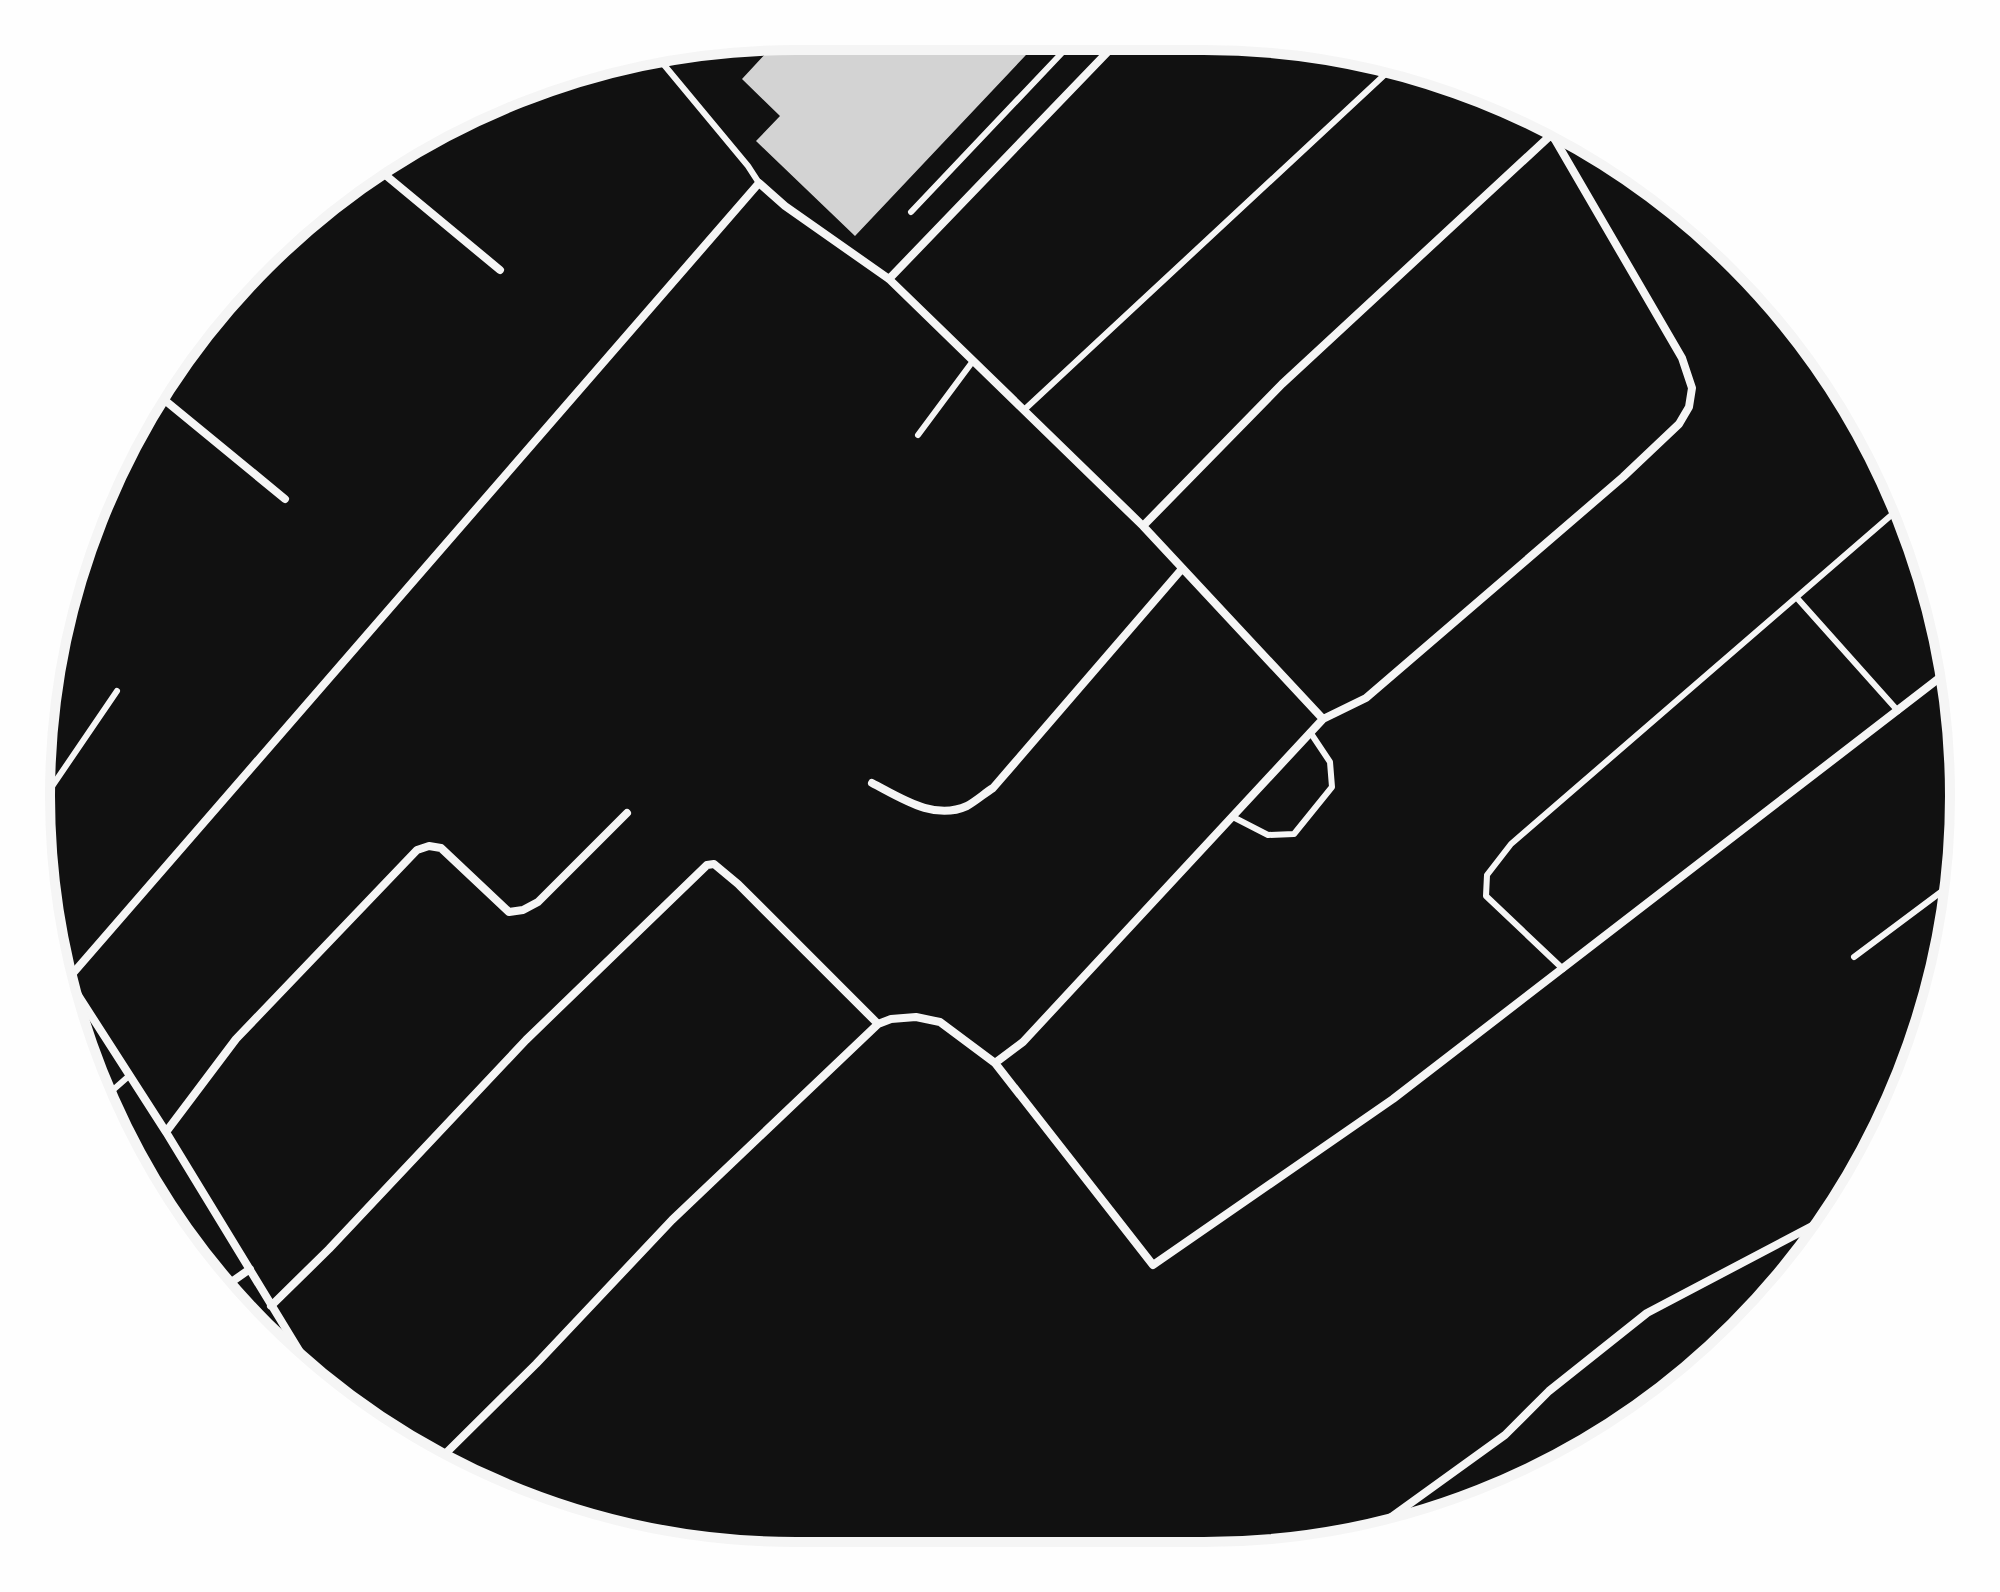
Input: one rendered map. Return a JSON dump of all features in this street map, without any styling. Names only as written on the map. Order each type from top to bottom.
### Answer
[{"type":"street","points":[[889,279],[1109,50]]},
{"type":"street","points":[[1143,526],[1282,384],[1550,136]]},
{"type":"street","points":[[995,1063],[1023,1042],[1323,719],[1366,698],[1623,477],[1679,424],[1689,407],[1692,388],[1682,358],[1554,138]]},
{"type":"street","points":[[385,174],[500,270]]},
{"type":"street","points":[[72,975],[759,183],[785,206],[889,279],[1143,526],[1323,719]]},
{"type":"street","points":[[165,400],[285,499]]},
{"type":"street","points":[[872,783],[918,806],[944,812],[967,806],[993,788],[1181,570]]},
{"type":"street","points":[[445,1454],[536,1364],[672,1220],[878,1024],[891,1019],[916,1017],[940,1022],[995,1063],[1153,1265],[1393,1099],[1940,677]]},
{"type":"street","points":[[166,1132],[236,1039],[417,850],[429,846],[441,848],[509,912],[523,910],[538,902],[627,813]]},
{"type":"street","points":[[271,1306],[329,1249],[526,1040],[707,865],[714,864],[738,884],[878,1024]]},
{"type":"street","points":[[76,991],[301,1354]]},
{"type":"street","points":[[1389,1519],[1505,1435],[1549,1391],[1647,1313],[1813,1226]]},
{"type":"street","points":[[231,1283],[250,1269]]},
{"type":"lane","points":[[911,212],[1065,50]]},
{"type":"lane","points":[[662,62],[759,183]]},
{"type":"lane","points":[[1024,410],[1387,73]]},
{"type":"lane","points":[[918,435],[973,361]]},
{"type":"lane","points":[[1563,969],[1486,896],[1487,875],[1511,844],[1894,513]]},
{"type":"lane","points":[[1797,598],[1898,711]]},
{"type":"lane","points":[[50,789],[117,691]]},
{"type":"lane","points":[[1233,817],[1268,835],[1294,834],[1332,787],[1330,762],[1310,732]]},
{"type":"lane","points":[[1854,957],[1944,890]]},
{"type":"lane","points":[[112,1091],[130,1075]]},
{"type":"building","points":[[1031,50],[855,236],[756,141],[780,116],[742,79],[768,51]]}]
